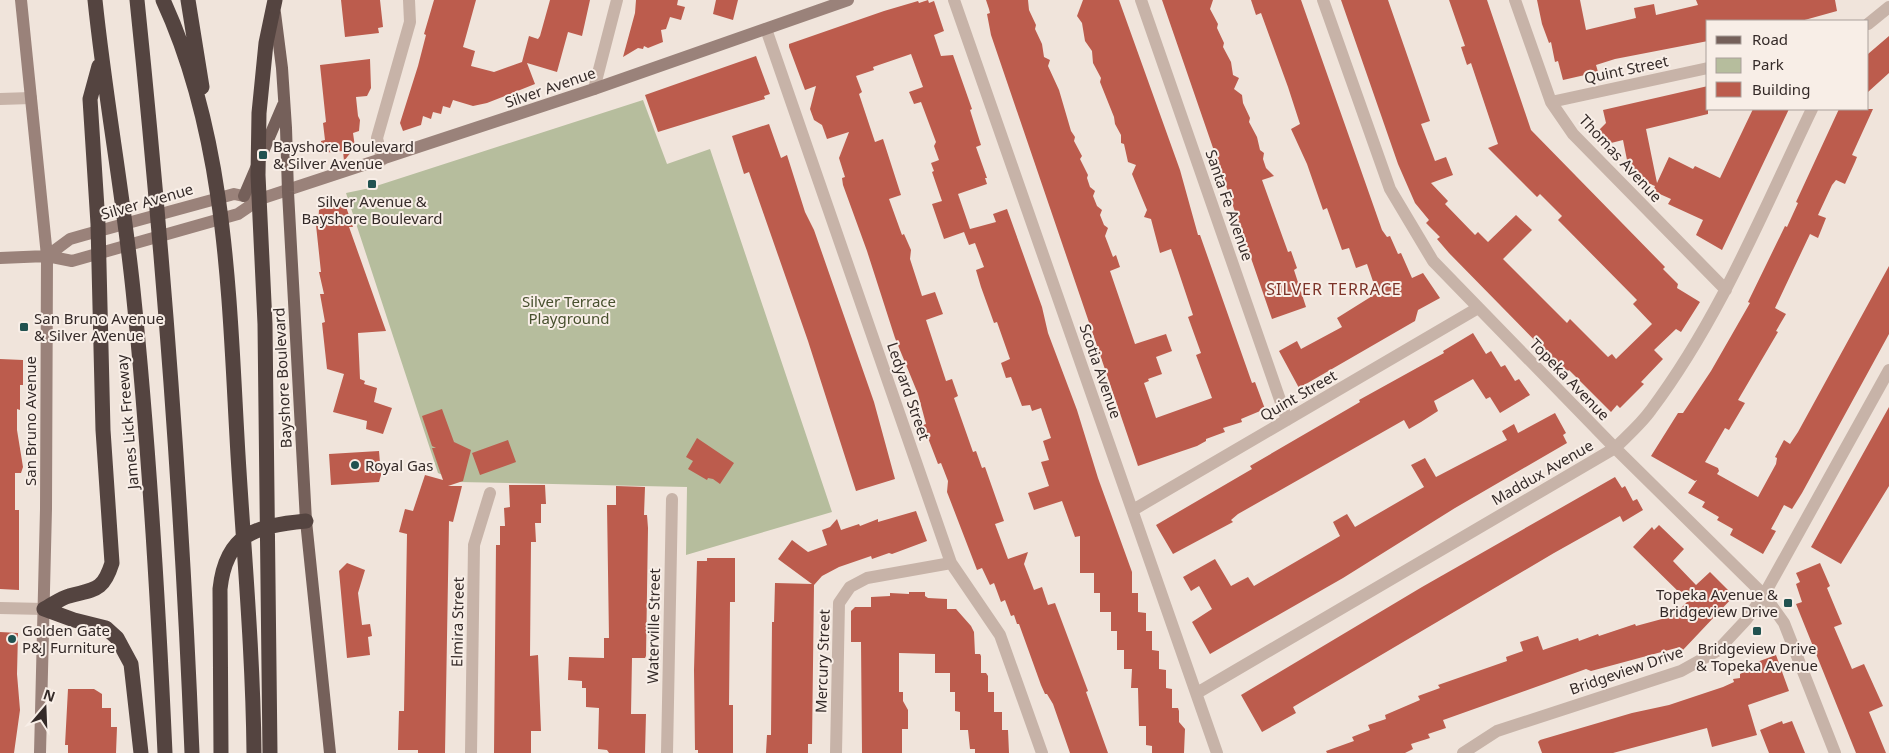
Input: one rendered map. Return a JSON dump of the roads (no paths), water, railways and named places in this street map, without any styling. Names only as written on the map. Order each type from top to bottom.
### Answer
[{"type":"highway","name":"James Lick Freeway","points":[[95,0],[142,379],[157,586],[165,753]]},
{"type":"highway","points":[[137,0],[172,379],[185,581],[192,753]]},
{"type":"highway","points":[[163,0],[194,84],[210,151],[219,207],[230,320],[253,677],[254,753]]},
{"type":"highway","points":[[188,0],[201,84],[268,705]]},
{"type":"highway","points":[[253,677],[262,515],[258,324],[252,168],[253,110],[259,42],[268,0]]},
{"type":"highway","points":[[270,753],[268,705],[266,324],[258,175],[259,113],[264,60],[274,0]]},
{"type":"highway","points":[[44,609],[68,596],[97,589],[108,575],[112,563],[103,430],[98,224],[90,98],[101,58]]},
{"type":"highway","points":[[221,753],[220,589],[222,569],[229,553],[239,541],[255,531],[275,524],[306,521]]},
{"type":"highway","points":[[44,609],[74,620],[106,628],[117,638],[131,664],[141,753]]},
{"type":"main road","name":"San Bruno Avenue","points":[[21,0],[46,256],[44,609],[41,641],[40,753]]},
{"type":"main road","name":"Bayshore Boulevard","points":[[274,0],[284,103],[306,521],[330,753]]},
{"type":"main road","name":"Silver Avenue","points":[[0,258],[46,256],[72,261],[238,214],[260,200],[594,89],[766,29],[823,4],[848,0]]},
{"type":"main road","points":[[239,195],[284,103]]},
{"type":"main road","name":"Silver Avenue","points":[[46,256],[70,239],[84,235],[239,195],[260,200]]},
{"type":"street","points":[[382,160],[376,138],[410,22],[409,0]]},
{"type":"street","points":[[594,89],[617,0]]},
{"type":"street","name":"Scotia Avenue","points":[[954,0],[1217,753]]},
{"type":"street","name":"Santa Fe Avenue","points":[[1141,0],[1287,420]]},
{"type":"street","name":"Topeka Avenue","points":[[1323,0],[1390,189],[1433,261],[1615,448],[1764,594],[1784,623],[1835,753]]},
{"type":"street","name":"Thomas Avenue","points":[[1515,0],[1551,102],[1573,134],[1726,290]]},
{"type":"street","points":[[1869,23],[1889,7]]},
{"type":"street","name":"Ledyard Street","points":[[766,29],[952,563],[1000,635],[1042,753]]},
{"type":"street","name":"Quint Street","points":[[1551,102],[1706,68]]},
{"type":"street","points":[[0,99],[31,98]]},
{"type":"street","name":"Maddux Avenue","points":[[1196,693],[1615,448],[1650,411],[1696,345],[1726,290],[1812,110]]},
{"type":"street","name":"Quint Street","points":[[1133,510],[1478,308]]},
{"type":"street","name":"Bridgeview Drive","points":[[1462,753],[1497,732],[1681,671],[1716,650],[1746,620],[1764,594],[1889,370]]},
{"type":"street","name":"Elmira Street","points":[[471,753],[474,545],[490,493]]},
{"type":"street","name":"Waterville Street","points":[[667,753],[672,499]]},
{"type":"street","name":"Mercury Street","points":[[836,753],[839,603],[850,587],[867,578],[952,563]]},
{"type":"street","points":[[0,608],[44,609]]},
{"type":"place","name":"Bayshore Boulevard & Silver Avenue","points":[[263,155]]},
{"type":"place","name":"Silver Avenue & Bayshore Boulevard","points":[[372,184]]},
{"type":"place","name":"San Bruno Avenue & Silver Avenue","points":[[24,327]]},
{"type":"place","name":"Royal Gas","points":[[355,465]]},
{"type":"place","name":"Topeka Avenue & Bridgeview Drive","points":[[1788,603]]},
{"type":"place","name":"Bridgeview Drive & Topeka Avenue","points":[[1757,631]]},
{"type":"place","name":"Golden Gate P&J Furniture","points":[[12,639]]},
{"type":"district","name":"SILVER TERRACE","points":[[1334,289]]},
{"type":"park label","name":"Silver Terrace Playground","points":[[569,310]]}]
